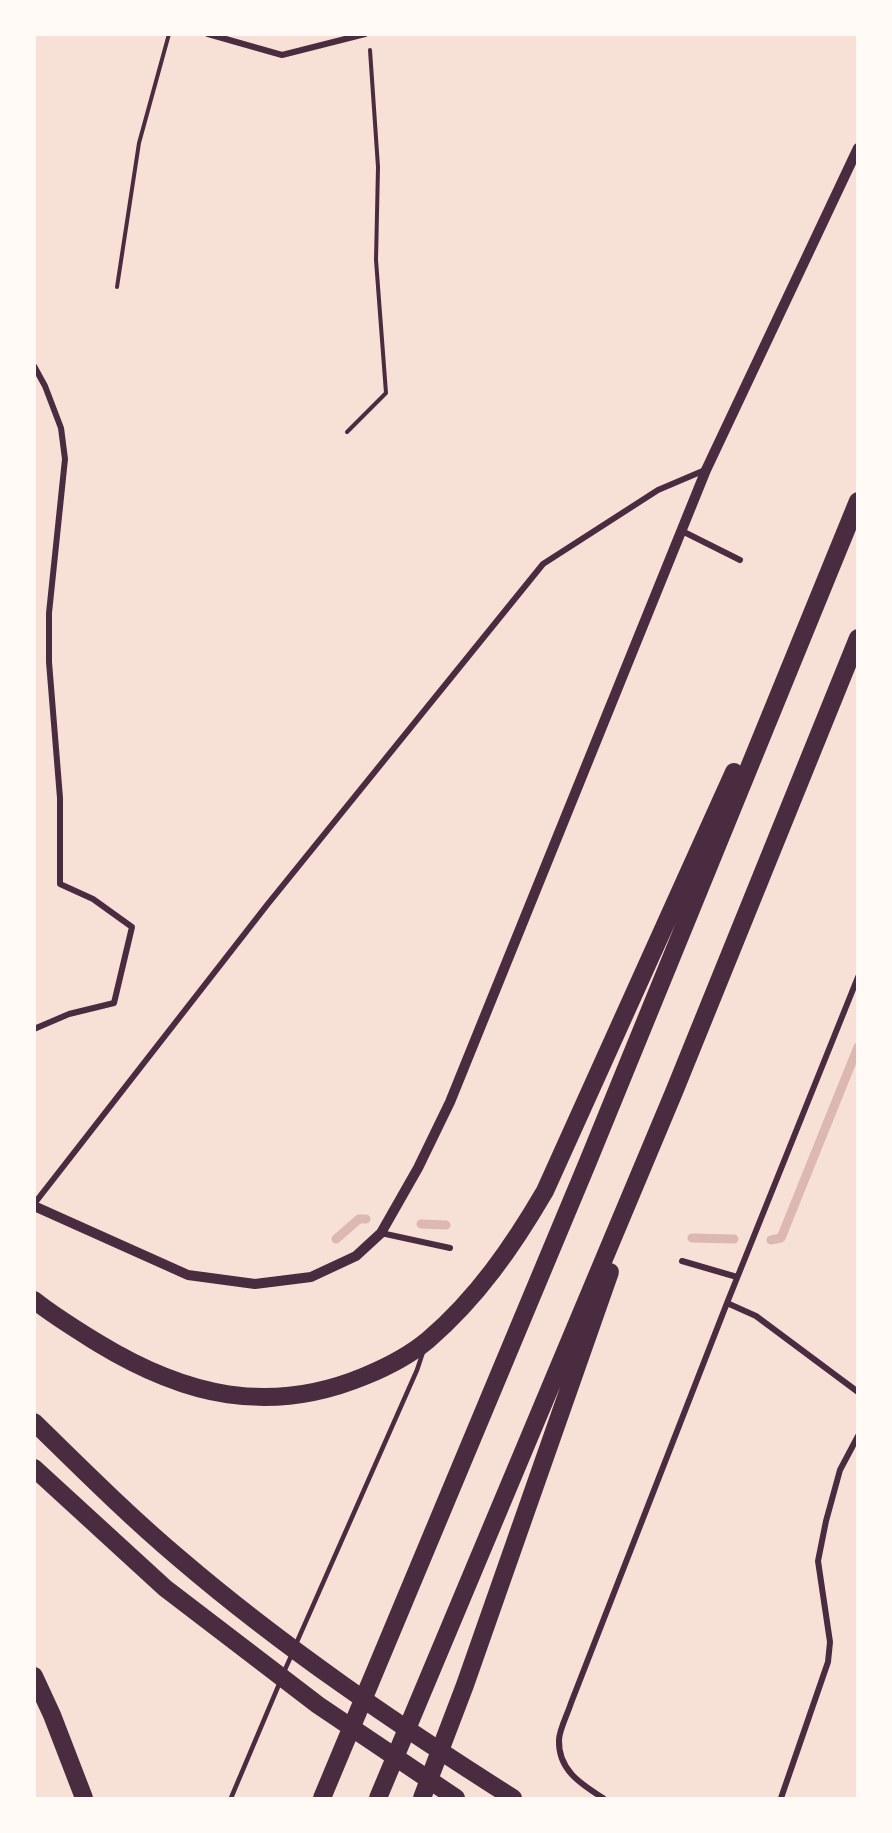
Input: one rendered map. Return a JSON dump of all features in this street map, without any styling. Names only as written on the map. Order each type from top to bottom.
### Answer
[{"type":"highway","points":[[34,1300],[84,1335],[130,1363],[168,1380],[207,1392],[248,1397],[288,1396],[347,1383],[397,1360],[426,1342],[456,1313],[495,1268],[524,1227],[545,1191],[858,498]]},
{"type":"highway","points":[[322,1797],[587,1164],[858,498]]},
{"type":"highway","points":[[378,1798],[674,1092],[858,638]]},
{"type":"highway","points":[[422,1798],[465,1685],[674,1092]]},
{"type":"highway","points":[[34,1422],[120,1507],[181,1560],[260,1623],[331,1677],[458,1764],[513,1798]]},
{"type":"highway","points":[[34,1468],[183,1602],[318,1705],[456,1798]]},
{"type":"highway","points":[[34,1676],[57,1726],[84,1798]]},
{"type":"street","points":[[208,34],[282,55],[365,34]]},
{"type":"street","points":[[706,470],[658,490],[543,564],[274,895],[35,1205],[188,1275],[255,1284],[311,1277],[356,1256],[381,1233],[418,1168],[450,1102],[706,470],[858,148]]},
{"type":"street","points":[[34,366],[45,386],[61,428],[65,459],[49,623],[49,662],[60,798],[60,884],[93,899],[132,927],[114,1003],[69,1014],[34,1029]]},
{"type":"street","points":[[682,531],[740,560]]},
{"type":"street","points":[[603,1798],[578,1781],[564,1764],[559,1739],[575,1692],[727,1303],[858,976]]},
{"type":"street","points":[[381,1233],[450,1248]]},
{"type":"street","points":[[682,1261],[738,1277]]},
{"type":"street","points":[[727,1303],[756,1316],[858,1392]]},
{"type":"street","points":[[781,1798],[828,1662],[830,1641],[818,1561],[840,1470],[858,1436]]},
{"type":"lane","points":[[231,1798],[322,1584],[413,1380],[426,1342]]},
{"type":"path","points":[[117,287],[139,143],[169,34]]},
{"type":"path","points":[[347,432],[386,393],[376,260],[378,167],[370,46]]},
{"type":"waterway","points":[[771,1240],[781,1238],[858,1047]]},
{"type":"waterway","points":[[336,1239],[359,1219],[366,1219]]},
{"type":"waterway","points":[[421,1224],[446,1225]]},
{"type":"waterway","points":[[692,1238],[734,1239]]}]
